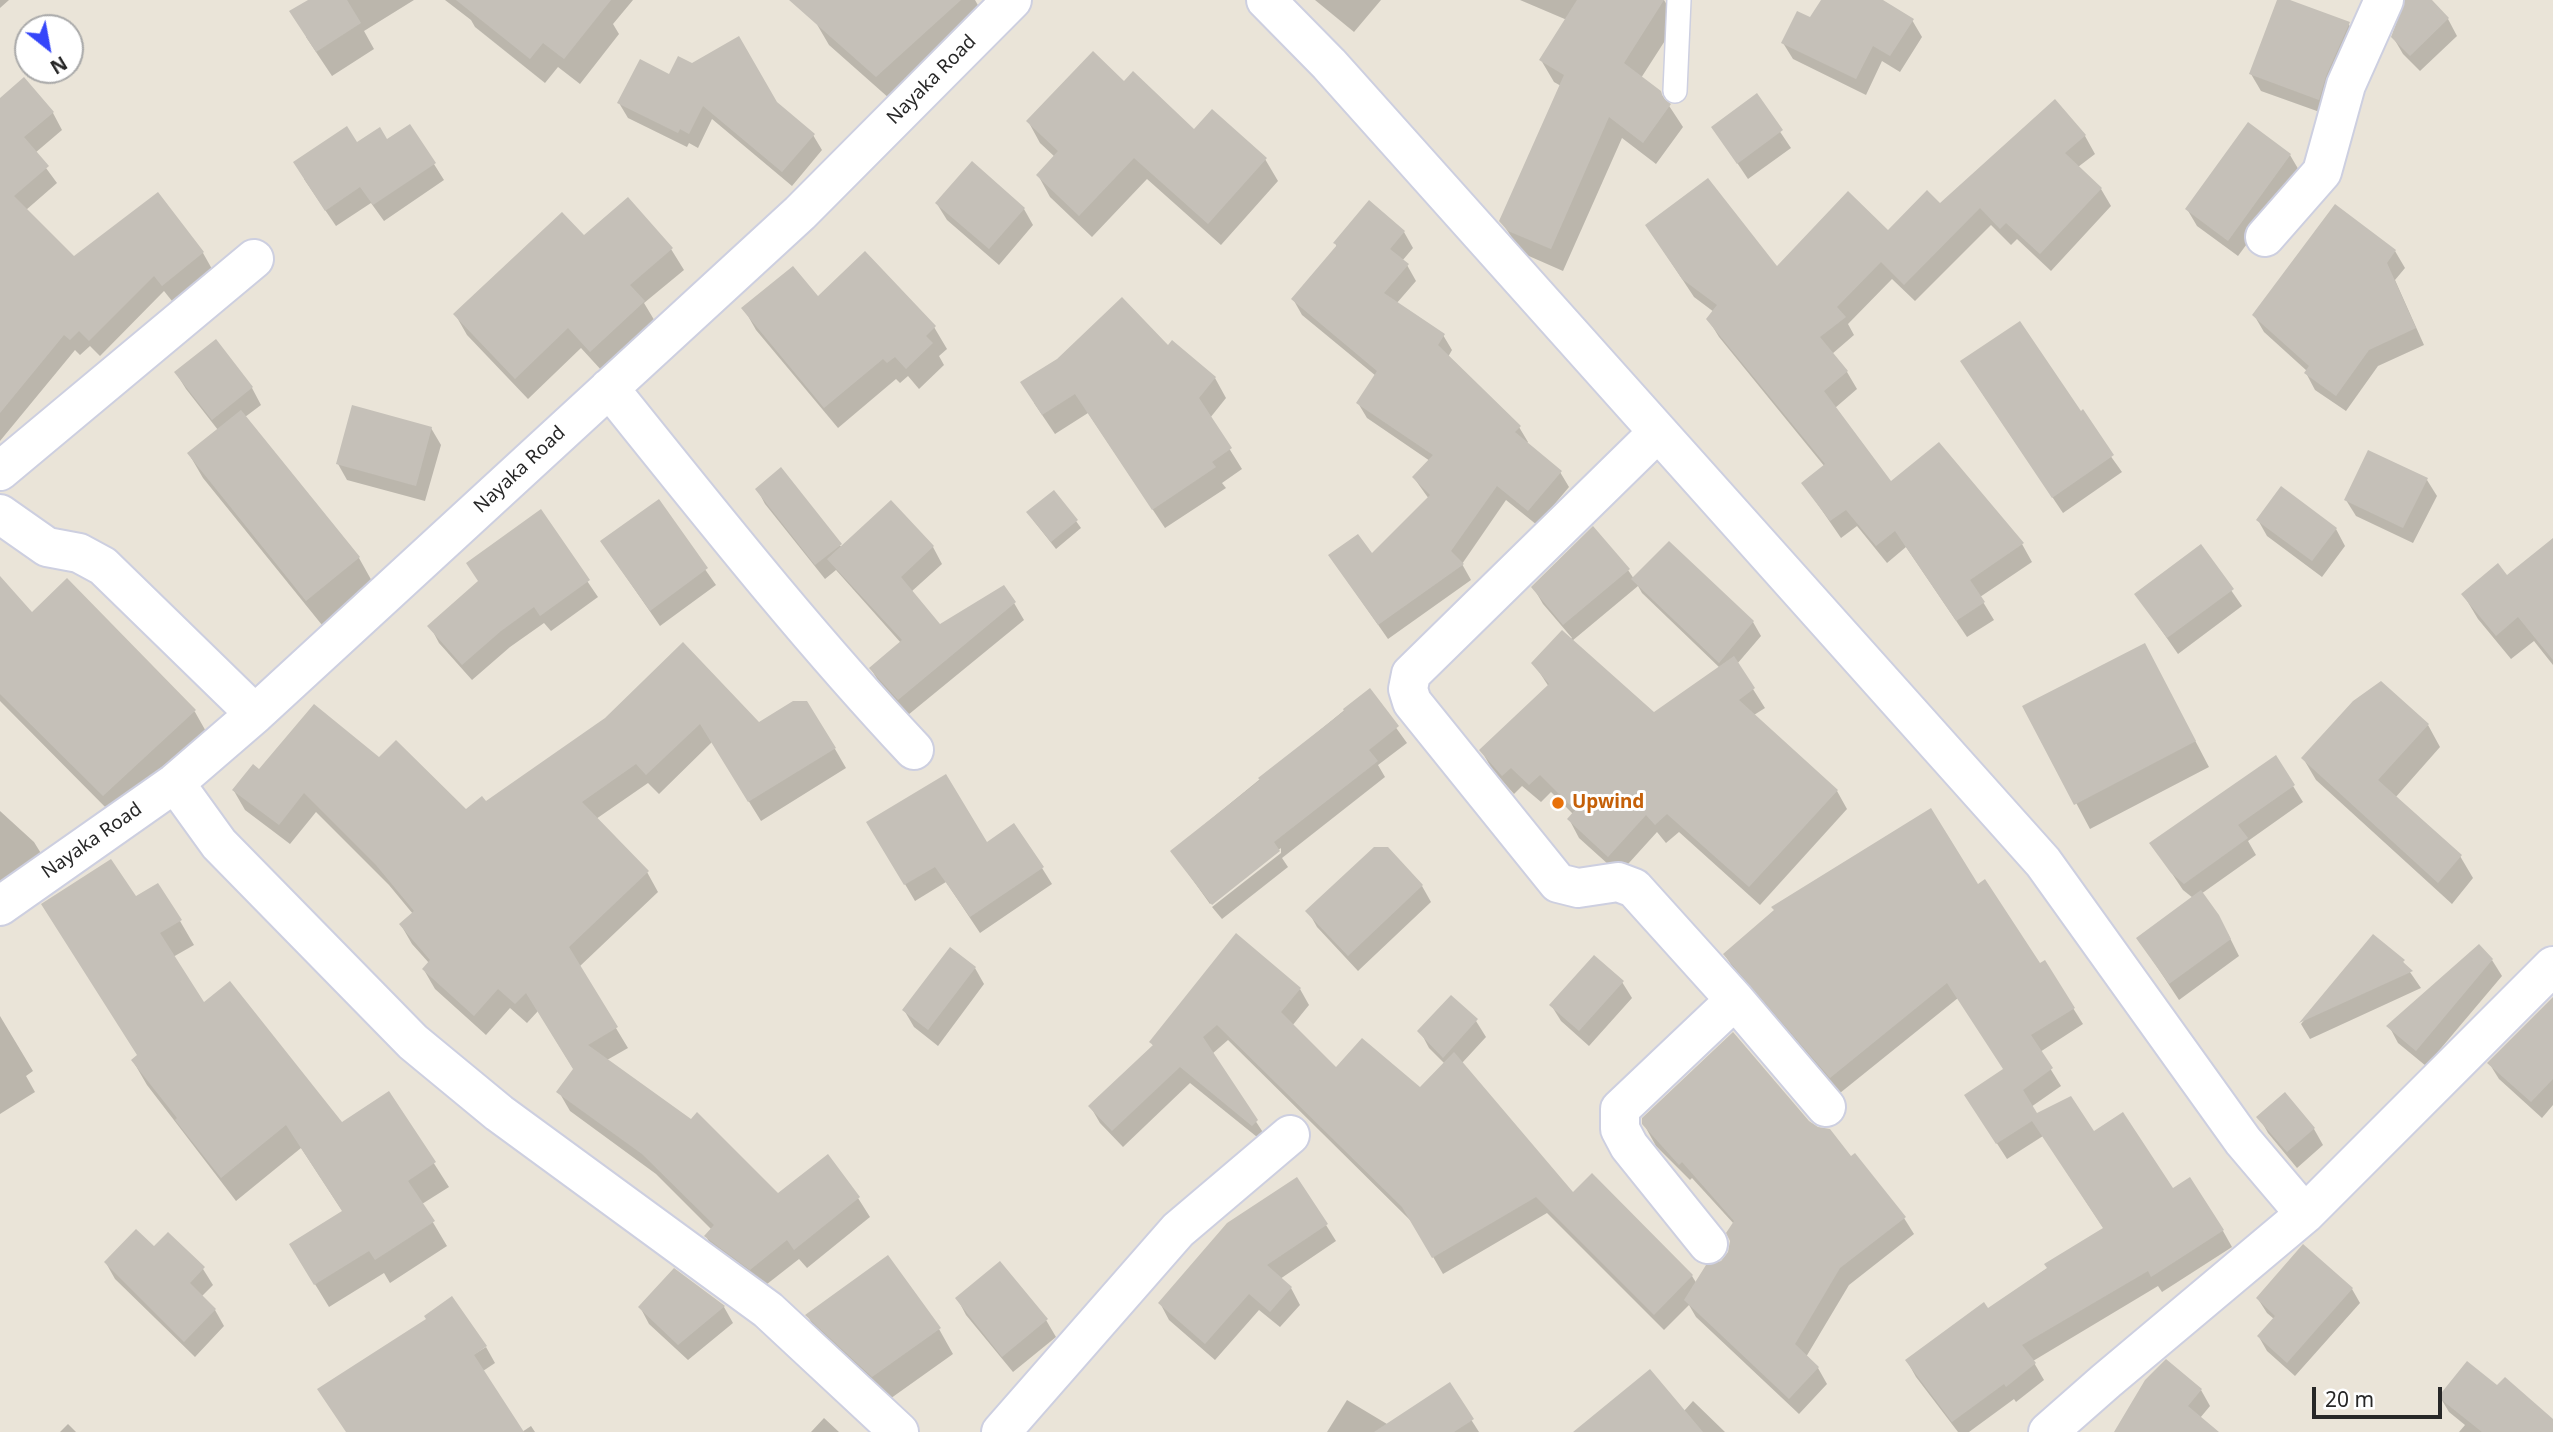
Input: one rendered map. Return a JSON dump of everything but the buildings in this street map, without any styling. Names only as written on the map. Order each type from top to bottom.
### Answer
[{"type":"street","name":"Nayaka Road","points":[[0,906],[175,783],[255,714],[800,213],[1012,0]]},
{"type":"street","points":[[1266,0],[1329,64],[2043,862],[2243,1141],[2305,1214]]},
{"type":"street","points":[[2265,237],[2322,172],[2346,85],[2384,0]]},
{"type":"street","points":[[0,471],[254,258]]},
{"type":"street","points":[[609,388],[746,557],[870,704],[914,750]]},
{"type":"street","points":[[1657,433],[1411,674],[1408,689],[1412,702],[1558,883],[1578,888],[1618,882],[1634,888],[1735,1000],[1826,1107]]},
{"type":"street","points":[[0,514],[47,547],[79,553],[103,566],[255,714]]},
{"type":"street","points":[[175,783],[219,844],[413,1042],[499,1113],[768,1310],[899,1432]]},
{"type":"street","points":[[2048,1432],[2305,1214],[2553,966]]},
{"type":"street","points":[[1708,1244],[1629,1146],[1620,1129],[1620,1109],[1735,1000]]},
{"type":"street","points":[[1001,1432],[1178,1230],[1290,1135]]},
{"type":"lane","points":[[1675,91],[1679,0]]},
{"type":"place","name":"Upwind","points":[[1558,803]]}]
